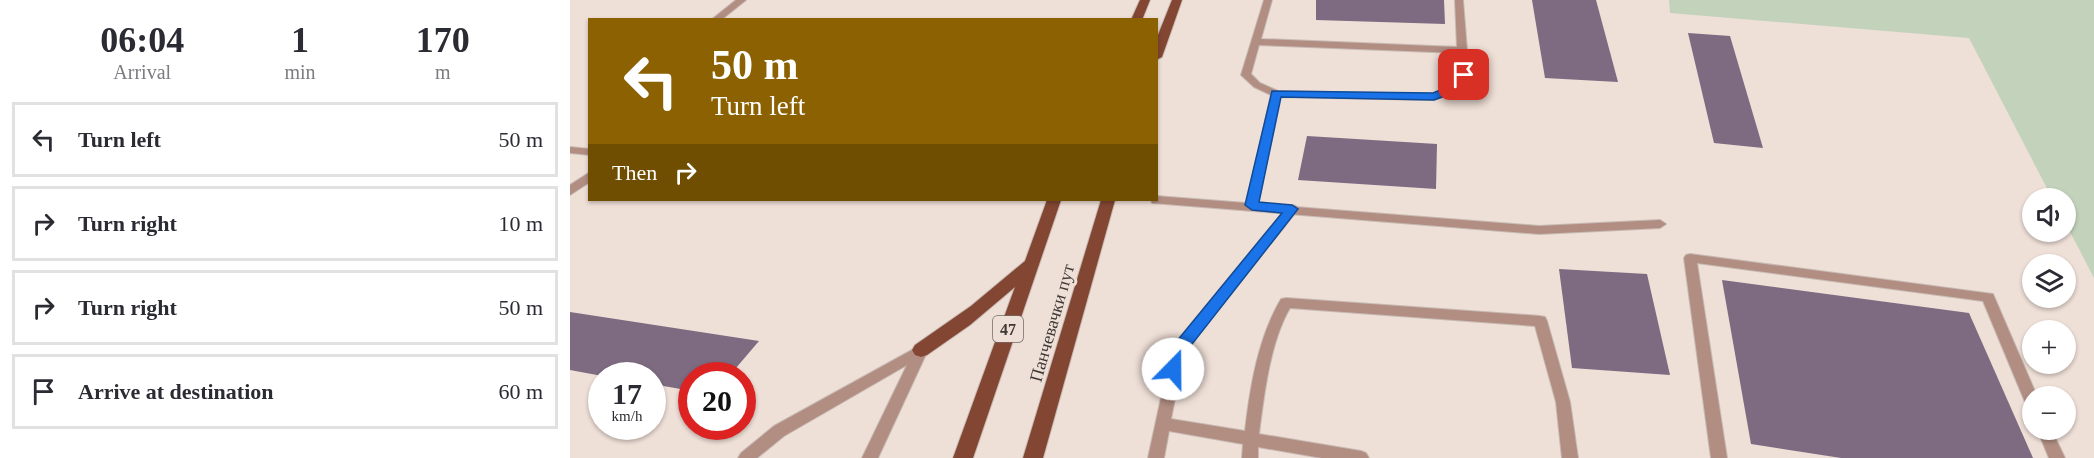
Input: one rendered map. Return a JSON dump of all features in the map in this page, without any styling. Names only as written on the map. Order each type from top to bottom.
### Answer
[{"type":"main road","points":[[1137,18],[1145,0]]},
{"type":"main road","points":[[1158,52],[1177,0]]},
{"type":"main road","name":"Панчевачки пут","points":[[963,458],[1054,201]]},
{"type":"main road","name":"Панчевачки пут","points":[[1033,458],[1108,201]]},
{"type":"main road","points":[[921,351],[965,322],[990,302],[1031,263]]},
{"type":"street","points":[[718,18],[742,0]]},
{"type":"street","points":[[1268,0],[1246,75],[1257,85],[1276,94],[1434,97],[1454,89],[1464,75],[1459,0]]},
{"type":"street","points":[[1256,42],[1462,50]]},
{"type":"street","points":[[1252,205],[1276,94]]},
{"type":"street","points":[[570,150],[588,152]]},
{"type":"street","points":[[570,191],[588,178]]},
{"type":"street","points":[[1158,200],[1252,205],[1539,230],[1660,224]]},
{"type":"street","points":[[1156,458],[1177,351],[1292,209]]},
{"type":"street","points":[[1719,458],[1690,258],[1988,297],[2025,386]]},
{"type":"street","points":[[1250,458],[1250,439],[1265,363],[1280,310],[1286,303],[1540,321],[1563,402],[1570,458]]},
{"type":"street","points":[[746,458],[779,431],[921,351]]},
{"type":"street","points":[[870,458],[921,351]]},
{"type":"street","points":[[1163,424],[1360,458]]},
{"type":"street","points":[[2049,440],[2057,458]]},
{"type":"green space","points":[[1669,0],[2094,0],[2094,278],[2075,242],[2076,188],[2047,188],[1969,38],[1670,13]]},
{"type":"building","points":[[1316,0],[1444,0],[1445,24],[1316,20]]},
{"type":"building","points":[[1532,0],[1596,0],[1618,82],[1545,78]]},
{"type":"building","points":[[1688,33],[1730,36],[1763,148],[1714,143]]},
{"type":"building","points":[[1307,136],[1437,144],[1436,189],[1298,180]]},
{"type":"building","points":[[1559,269],[1647,274],[1670,375],[1572,368]]},
{"type":"building","points":[[1722,280],[1969,313],[2022,433],[2022,440],[2025,440],[2033,458],[1841,458],[1751,444]]},
{"type":"building","points":[[570,312],[759,341],[741,362],[678,362],[678,389],[666,386],[666,362],[588,362],[588,373],[570,370]]},
{"type":"route","points":[[1173,369],[1177,351],[1292,209],[1252,205],[1276,94],[1434,97],[1454,89],[1464,75]]}]
